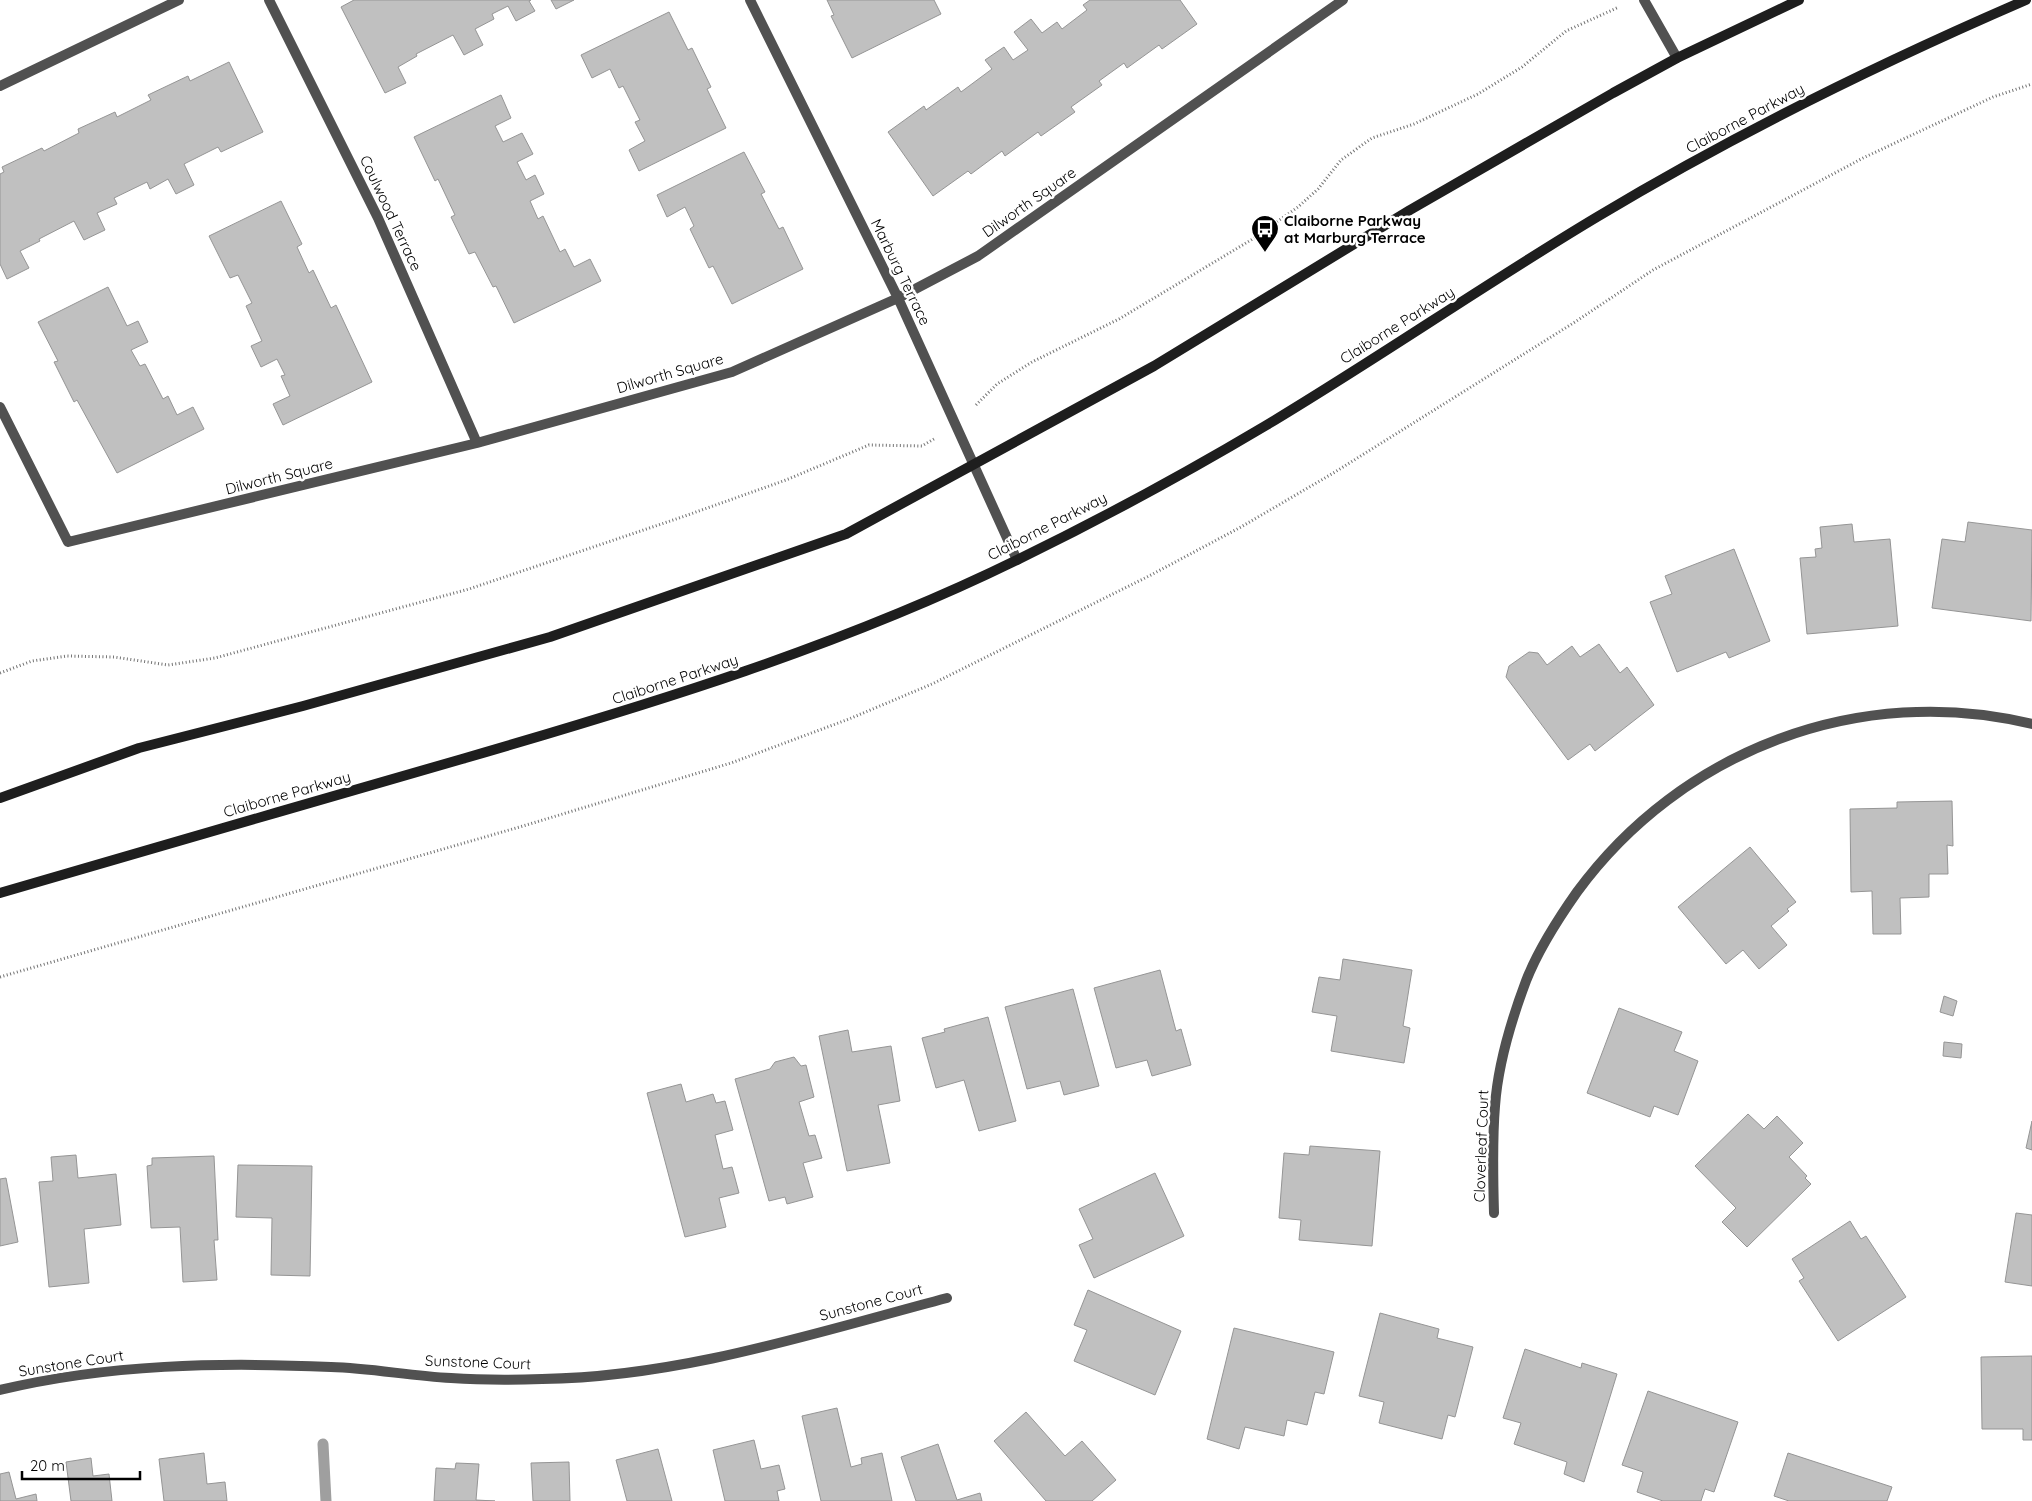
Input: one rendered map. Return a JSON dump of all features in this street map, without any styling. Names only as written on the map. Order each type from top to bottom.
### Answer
[{"type":"main road","points":[[0,798],[139,748],[303,706],[550,637],[846,534],[1154,366],[1410,210],[1613,92],[1678,58],[1798,0]]},
{"type":"main road","name":"Claiborne Parkway","points":[[0,893],[620,714],[764,665],[906,609],[1017,560],[1179,475],[1267,425],[1598,216],[1753,128],[1912,49],[2026,0]]},
{"type":"street","points":[[0,86],[179,0]]},
{"type":"street","name":"Coulwood Terrace","points":[[270,0],[378,218],[477,443]]},
{"type":"street","name":"Marburg Terrace","points":[[750,0],[898,298],[957,424],[1017,560]]},
{"type":"street","name":"Dilworth Square","points":[[0,407],[68,542],[477,443],[732,372],[898,298],[978,256],[1343,0]]},
{"type":"street","points":[[1644,0],[1678,58]]},
{"type":"street","name":"Cloverleaf Court","points":[[1494,1213],[1495,1104],[1505,1044],[1527,979],[1559,918],[1599,862],[1642,819],[1685,786],[1744,752],[1809,728],[1868,715],[1945,711],[2006,717],[2032,724]]},
{"type":"street","name":"Sunstone Court","points":[[0,1390],[37,1381],[142,1368],[226,1364],[333,1367],[450,1378],[544,1379],[622,1373],[703,1362],[947,1298]]},
{"type":"path","points":[[0,673],[32,661],[67,656],[114,657],[168,665],[215,658],[469,589],[786,480],[869,445],[922,446],[957,424],[997,384],[1032,362],[1119,319],[1251,240],[1298,207],[1318,189],[1341,160],[1372,138],[1414,124],[1478,94],[1522,67],[1566,31],[1627,4]]},
{"type":"building","points":[[354,0],[531,0],[529,1],[535,11],[516,21],[508,6],[492,14],[494,19],[475,29],[483,45],[464,55],[453,35],[416,54],[417,56],[398,67],[406,83],[385,93],[341,7]]},
{"type":"building","points":[[551,0],[574,0],[556,9]]},
{"type":"building","points":[[827,0],[934,0],[941,14],[852,58],[831,16],[834,15]]},
{"type":"building","points":[[1090,0],[1180,0],[1197,24],[1162,49],[1159,45],[1127,68],[1124,63],[1099,81],[1102,85],[1071,107],[1075,112],[1041,136],[1038,132],[1005,156],[1002,151],[971,174],[968,171],[933,196],[888,132],[924,106],[926,110],[958,87],[961,92],[992,69],[985,60],[1004,47],[1013,60],[1028,50],[1014,32],[1031,19],[1042,33],[1057,22],[1062,29],[1087,10],[1083,5]]},
{"type":"building","points":[[669,12],[688,50],[692,48],[711,87],[707,89],[726,128],[639,171],[629,150],[645,141],[635,122],[640,120],[623,86],[619,88],[610,69],[592,78],[581,55]]},
{"type":"building","points":[[229,62],[263,132],[221,152],[218,147],[184,164],[194,185],[176,194],[168,179],[150,189],[147,182],[114,198],[117,204],[97,213],[105,230],[84,240],[74,221],[39,239],[40,241],[20,251],[29,268],[7,279],[0,264],[0,174],[4,172],[2,167],[42,148],[44,151],[79,133],[78,129],[115,112],[117,117],[151,100],[148,95],[188,76],[190,81]]},
{"type":"building","points":[[501,95],[511,118],[495,126],[503,142],[522,133],[533,154],[517,162],[526,180],[535,175],[544,194],[530,201],[538,219],[543,216],[560,252],[565,249],[574,267],[590,259],[601,281],[514,323],[496,286],[493,287],[475,252],[469,254],[451,217],[455,215],[438,179],[435,181],[414,137]]},
{"type":"building","points":[[744,152],[765,192],[761,194],[779,229],[783,227],[803,269],[732,304],[713,266],[709,268],[690,229],[694,226],[685,207],[667,217],[657,195]]},
{"type":"building","points":[[281,201],[302,244],[297,247],[309,273],[313,270],[331,308],[336,305],[372,382],[283,425],[273,404],[290,396],[281,376],[285,375],[277,359],[261,367],[251,346],[262,341],[246,306],[252,303],[238,275],[230,278],[209,236]]},
{"type":"building","points":[[108,287],[127,326],[138,321],[148,342],[131,350],[140,366],[145,364],[163,399],[168,396],[177,415],[193,407],[204,429],[117,473],[77,400],[74,402],[54,362],[58,361],[38,322]]},
{"type":"building","points":[[1968,522],[2032,530],[2031,621],[1932,608],[1942,539],[1965,542]]},
{"type":"building","points":[[1852,524],[1854,542],[1890,539],[1898,626],[1807,634],[1800,558],[1816,557],[1815,549],[1822,548],[1820,527]]},
{"type":"building","points":[[1734,549],[1770,641],[1729,658],[1726,652],[1677,672],[1650,602],[1672,594],[1665,576]]},
{"type":"building","points":[[1599,644],[1620,673],[1627,667],[1654,705],[1595,751],[1590,744],[1568,760],[1506,677],[1509,666],[1529,652],[1538,653],[1547,665],[1572,646],[1580,657]]},
{"type":"building","points":[[1952,801],[1953,846],[1947,845],[1948,874],[1929,874],[1929,897],[1900,898],[1901,934],[1873,934],[1872,891],[1851,892],[1850,809],[1897,808],[1897,802]]},
{"type":"building","points":[[1750,847],[1796,902],[1787,909],[1789,911],[1771,926],[1787,945],[1759,969],[1743,950],[1726,964],[1678,907]]},
{"type":"building","points":[[1343,959],[1412,970],[1403,1026],[1410,1028],[1404,1063],[1331,1051],[1337,1016],[1312,1012],[1319,977],[1340,980]]},
{"type":"building","points":[[1160,970],[1176,1031],[1181,1029],[1191,1065],[1152,1076],[1147,1060],[1116,1068],[1094,988]]},
{"type":"building","points":[[1073,989],[1099,1086],[1064,1095],[1060,1081],[1027,1089],[1005,1007]]},
{"type":"building","points":[[1944,996],[1957,1001],[1953,1016],[1940,1012]]},
{"type":"building","points":[[1619,1008],[1682,1032],[1674,1051],[1698,1061],[1678,1115],[1654,1106],[1650,1117],[1587,1093]]},
{"type":"building","points":[[988,1017],[1016,1121],[979,1131],[964,1080],[936,1088],[922,1038],[945,1032],[944,1029]]},
{"type":"building","points":[[848,1030],[852,1052],[891,1046],[900,1101],[878,1105],[890,1163],[847,1171],[819,1036]]},
{"type":"building","points":[[1944,1042],[1962,1044],[1961,1058],[1943,1056]]},
{"type":"building","points":[[794,1057],[801,1066],[806,1065],[814,1097],[799,1102],[809,1136],[815,1135],[822,1158],[803,1163],[813,1197],[787,1204],[785,1197],[769,1201],[735,1079],[770,1069],[775,1062]]},
{"type":"building","points":[[681,1084],[686,1102],[713,1094],[716,1103],[725,1101],[733,1130],[715,1135],[723,1169],[732,1167],[739,1193],[719,1198],[726,1227],[685,1237],[647,1093]]},
{"type":"building","points":[[1748,1114],[1764,1129],[1777,1116],[1803,1143],[1789,1157],[1807,1176],[1805,1178],[1811,1184],[1747,1247],[1722,1222],[1736,1208],[1695,1166]]},
{"type":"building","points":[[2032,1121],[2032,1150],[2026,1148]]},
{"type":"building","points":[[1310,1146],[1380,1151],[1372,1246],[1299,1240],[1301,1220],[1279,1218],[1284,1153],[1309,1155]]},
{"type":"building","points":[[76,1155],[78,1178],[116,1174],[121,1225],[84,1229],[89,1283],[49,1287],[39,1182],[53,1181],[51,1157]]},
{"type":"building","points":[[214,1156],[218,1240],[214,1240],[217,1280],[183,1282],[180,1227],[151,1228],[147,1166],[152,1165],[152,1158]]},
{"type":"building","points":[[238,1165],[312,1166],[310,1276],[271,1275],[272,1218],[236,1217]]},
{"type":"building","points":[[1155,1173],[1184,1236],[1094,1278],[1079,1245],[1093,1239],[1079,1209]]},
{"type":"building","points":[[6,1178],[18,1242],[0,1246],[0,1179]]},
{"type":"building","points":[[2016,1213],[2032,1215],[2032,1286],[2005,1282]]},
{"type":"building","points":[[1850,1221],[1861,1239],[1866,1236],[1906,1297],[1838,1341],[1799,1281],[1804,1278],[1792,1259]]},
{"type":"building","points":[[1088,1290],[1181,1331],[1155,1395],[1074,1361],[1087,1330],[1074,1325]]},
{"type":"building","points":[[1380,1313],[1439,1329],[1437,1338],[1473,1347],[1455,1417],[1448,1415],[1442,1439],[1379,1423],[1384,1402],[1359,1396]]},
{"type":"building","points":[[1234,1328],[1334,1352],[1324,1394],[1315,1392],[1307,1425],[1287,1420],[1284,1436],[1245,1427],[1239,1449],[1207,1439]]},
{"type":"building","points":[[1525,1349],[1581,1368],[1582,1363],[1617,1374],[1584,1482],[1564,1474],[1567,1462],[1514,1444],[1521,1423],[1503,1418]]},
{"type":"building","points":[[2032,1356],[2032,1440],[2023,1440],[2023,1429],[1982,1429],[1981,1357]]},
{"type":"building","points":[[1648,1391],[1738,1422],[1714,1492],[1705,1489],[1701,1501],[1663,1501],[1637,1492],[1643,1472],[1622,1465]]},
{"type":"building","points":[[837,1408],[851,1467],[862,1464],[861,1458],[882,1453],[892,1501],[821,1501],[802,1416]]},
{"type":"building","points":[[1026,1412],[1065,1456],[1082,1441],[1116,1480],[1092,1501],[1046,1501],[994,1441]]},
{"type":"building","points":[[754,1440],[761,1469],[779,1465],[785,1489],[777,1491],[779,1501],[725,1501],[713,1450]]},
{"type":"building","points":[[938,1444],[957,1500],[980,1493],[982,1501],[916,1501],[901,1457]]},
{"type":"building","points":[[658,1449],[672,1501],[627,1501],[616,1460]]},
{"type":"building","points":[[204,1453],[207,1484],[225,1482],[227,1501],[164,1501],[159,1459]]},
{"type":"building","points":[[1788,1453],[1892,1487],[1887,1501],[1789,1501],[1774,1496]]},
{"type":"building","points":[[91,1458],[93,1476],[109,1474],[112,1501],[71,1501],[66,1462]]},
{"type":"building","points":[[569,1462],[570,1501],[533,1501],[531,1463]]},
{"type":"building","points":[[456,1463],[479,1464],[476,1500],[495,1501],[434,1501],[436,1468],[455,1469]]},
{"type":"building","points":[[9,1472],[16,1499],[36,1494],[37,1501],[0,1501],[0,1474]]},
{"type":"waterway","points":[[323,1444],[326,1501]]},
{"type":"place","name":"Claiborne Parkway at Marburg Terrace","points":[[1265,253]]}]
